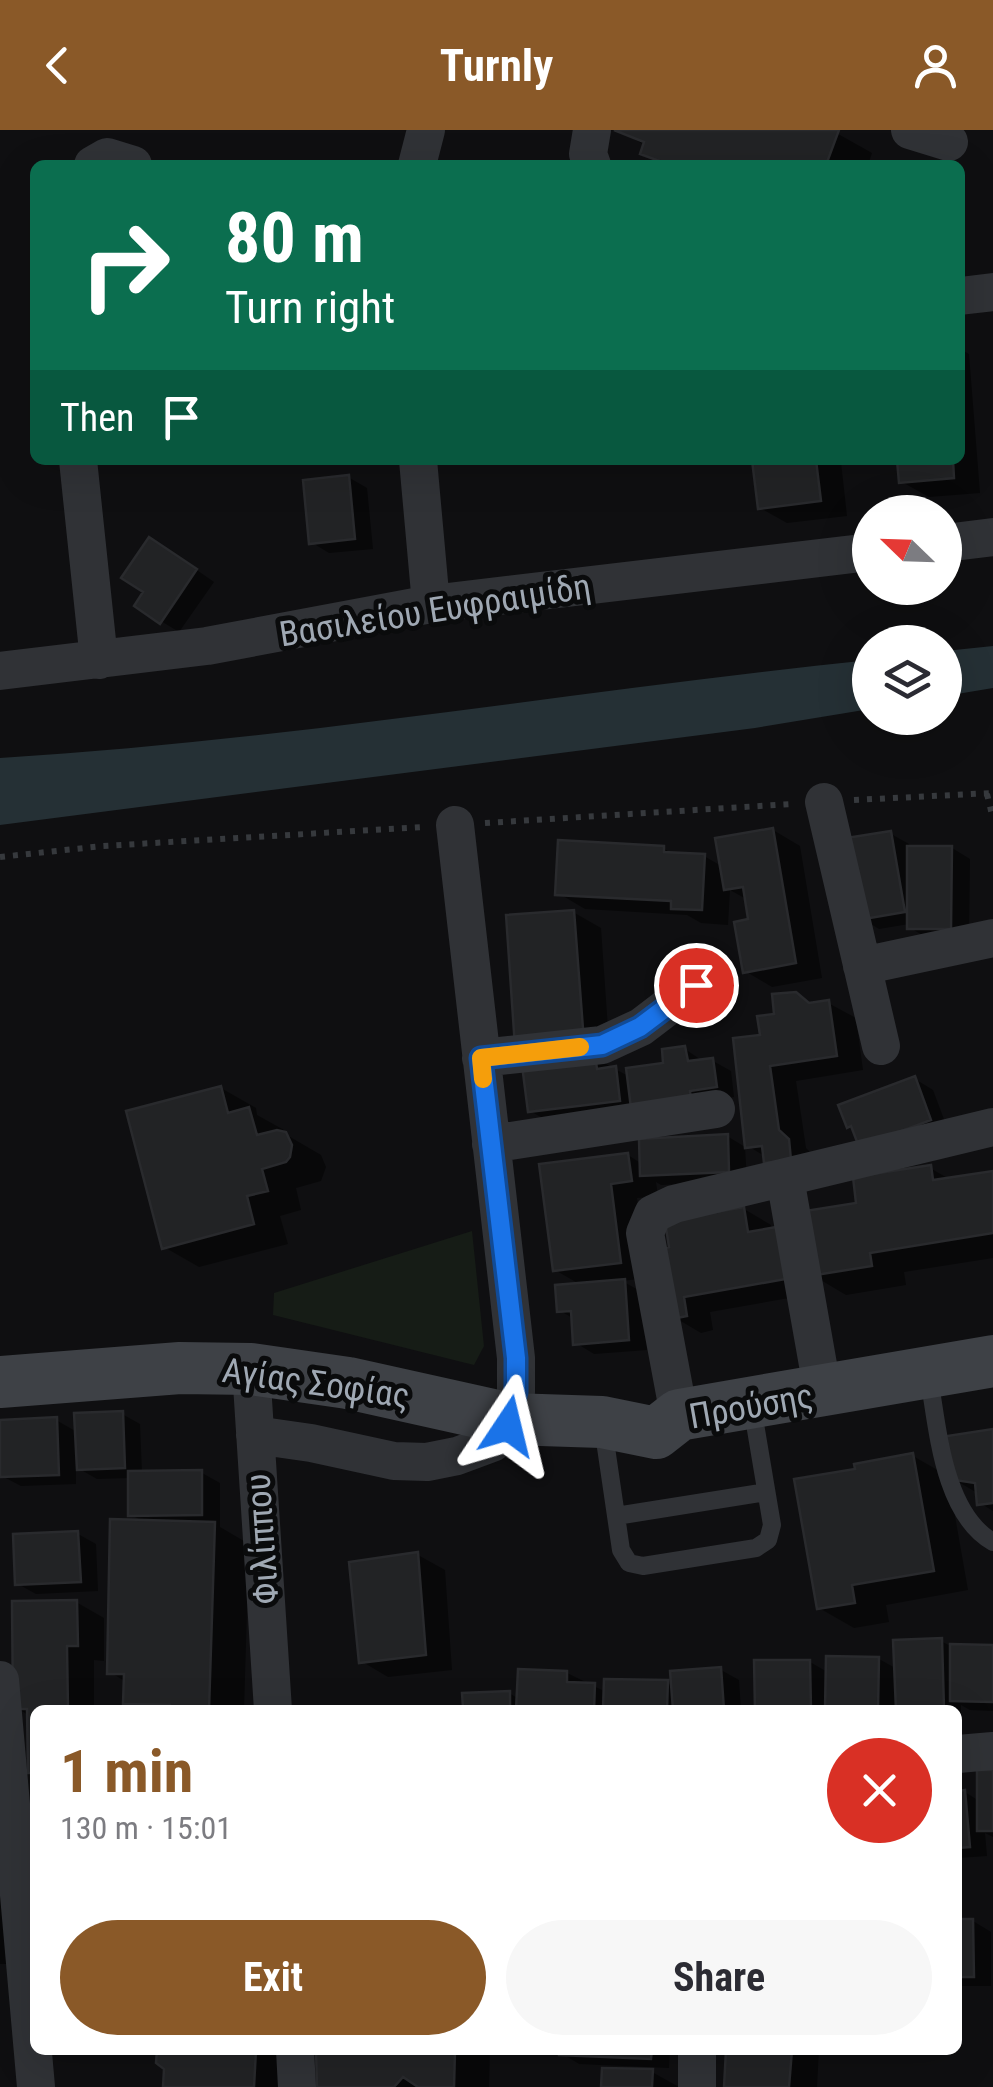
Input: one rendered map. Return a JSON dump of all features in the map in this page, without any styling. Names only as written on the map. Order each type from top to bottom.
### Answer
[{"type":"main road","name":"Προύσης","points":[[510,1419],[602,1422],[656,1433],[679,1415],[993,1361]]},
{"type":"main road","name":"Αγίας Σοφίας","points":[[0,1382],[180,1368],[251,1368],[348,1383],[510,1419]]},
{"type":"street","points":[[418,160],[426,130]]},
{"type":"street","points":[[590,160],[592,130]]},
{"type":"street","points":[[910,130],[947,146]]},
{"type":"street","points":[[965,295],[993,292]]},
{"type":"street","points":[[79,465],[99,660]]},
{"type":"street","points":[[418,465],[431,604]]},
{"type":"street","points":[[962,541],[993,538]]},
{"type":"street","name":"Βασιλείου Ευφραιμίδη","points":[[0,671],[207,646],[431,604],[852,554]]},
{"type":"street","points":[[824,802],[881,1046]]},
{"type":"street","points":[[255,1435],[332,1446],[394,1461],[427,1462],[472,1452],[492,1443],[504,1434],[510,1419],[516,1392],[516,1358],[455,825]]},
{"type":"street","points":[[862,966],[993,938]]},
{"type":"street","points":[[481,1058],[602,1045],[640,1027],[696,985]]},
{"type":"street","points":[[491,1144],[716,1109]]},
{"type":"street","points":[[679,1415],[645,1233],[653,1214],[674,1204],[993,1126]]},
{"type":"street","points":[[784,1178],[824,1392]]},
{"type":"street","name":"Φιλίππου","points":[[251,1368],[273,1705]]},
{"type":"street","points":[[0,1680],[30,2009]]},
{"type":"street","points":[[962,1754],[993,1751]]},
{"type":"street","points":[[34,2055],[36,2087]]},
{"type":"street","points":[[295,2055],[298,2087]]},
{"type":"street","points":[[696,2055],[697,2087]]},
{"type":"lane","points":[[928,1373],[948,1479],[968,1519],[993,1542]]},
{"type":"lane","points":[[602,1422],[624,1557],[629,1563],[643,1566],[763,1545],[772,1533],[752,1405]]},
{"type":"lane","points":[[616,1516],[766,1492]]},
{"type":"path","points":[[0,857],[103,846],[990,793],[993,819]]},
{"type":"shaded area","points":[[993,646],[993,688],[962,693],[962,649]]},
{"type":"shaded area","points":[[852,662],[852,712],[755,728],[0,825],[0,758],[327,727]]},
{"type":"shaded area","points":[[472,1231],[484,1346],[474,1365],[273,1315],[274,1293]]},
{"type":"building","points":[[614,130],[839,130],[828,160],[656,160],[640,154],[644,142]]},
{"type":"building","points":[[753,465],[817,465],[821,501],[758,509]]},
{"type":"building","points":[[897,465],[953,465],[954,478],[899,483]]},
{"type":"building","points":[[349,475],[355,539],[309,544],[303,480]]},
{"type":"building","points":[[149,537],[197,569],[160,624],[134,606],[143,592],[121,578]]},
{"type":"building","points":[[773,828],[796,963],[743,973],[734,922],[748,919],[743,887],[724,890],[715,838]]},
{"type":"building","points":[[891,831],[905,912],[858,920],[840,839]]},
{"type":"building","points":[[558,840],[664,846],[664,852],[705,854],[702,910],[671,909],[671,901],[555,895]]},
{"type":"building","points":[[907,846],[952,846],[951,929],[907,929]]},
{"type":"building","points":[[574,910],[584,1042],[515,1047],[506,915]]},
{"type":"building","points":[[796,992],[809,1003],[829,1000],[837,1056],[770,1066],[779,1130],[789,1139],[791,1160],[764,1163],[762,1146],[745,1148],[733,1038],[760,1035],[757,1016],[774,1014],[772,994]]},
{"type":"building","points":[[685,1046],[688,1061],[713,1058],[717,1087],[690,1091],[691,1100],[631,1108],[626,1068],[663,1063],[662,1049]]},
{"type":"building","points":[[595,1055],[597,1069],[616,1066],[620,1101],[528,1112],[522,1065]]},
{"type":"building","points":[[915,1076],[931,1120],[859,1147],[838,1105]]},
{"type":"building","points":[[221,1086],[228,1113],[249,1107],[257,1135],[286,1132],[292,1145],[290,1157],[286,1162],[262,1169],[268,1191],[247,1196],[254,1224],[162,1249],[126,1111]]},
{"type":"building","points":[[728,1134],[729,1172],[640,1176],[639,1139]]},
{"type":"building","points":[[628,1153],[632,1181],[611,1184],[621,1263],[553,1271],[539,1164]]},
{"type":"building","points":[[931,1165],[933,1180],[993,1171],[993,1233],[870,1253],[872,1266],[809,1276],[799,1212],[856,1203],[853,1177]]},
{"type":"building","points":[[744,1207],[748,1232],[782,1226],[791,1278],[684,1297],[687,1316],[672,1319],[658,1250],[669,1247],[665,1221]]},
{"type":"building","points":[[625,1279],[629,1340],[573,1345],[571,1311],[557,1312],[555,1285]]},
{"type":"building","points":[[123,1411],[125,1468],[77,1470],[74,1413]]},
{"type":"building","points":[[57,1417],[59,1475],[0,1477],[0,1420]]},
{"type":"building","points":[[993,1429],[993,1503],[977,1505],[975,1483],[948,1479],[941,1437]]},
{"type":"building","points":[[913,1453],[934,1571],[852,1585],[855,1603],[817,1609],[794,1479],[855,1469],[854,1464]]},
{"type":"building","points":[[202,1470],[202,1515],[128,1516],[128,1471]]},
{"type":"building","points":[[110,1519],[215,1522],[209,1705],[123,1704],[124,1674],[107,1674]]},
{"type":"building","points":[[78,1531],[81,1582],[15,1585],[13,1534]]},
{"type":"building","points":[[418,1552],[426,1655],[359,1663],[349,1562]]},
{"type":"building","points":[[77,1600],[78,1646],[67,1646],[68,1705],[30,1705],[30,1773],[27,1709],[13,1709],[12,1601]]},
{"type":"building","points":[[942,1638],[944,1705],[896,1705],[893,1640]]},
{"type":"building","points":[[950,1644],[993,1645],[993,1702],[950,1701]]},
{"type":"building","points":[[826,1656],[879,1657],[878,1705],[825,1705]]},
{"type":"building","points":[[754,1660],[810,1660],[811,1705],[755,1705]]},
{"type":"building","points":[[721,1667],[724,1705],[673,1705],[670,1671]]},
{"type":"building","points":[[518,1669],[567,1671],[567,1682],[595,1683],[594,1705],[516,1705]]},
{"type":"building","points":[[604,1679],[668,1680],[667,1705],[603,1705]]},
{"type":"building","points":[[510,1691],[510,1705],[463,1705],[462,1693]]},
{"type":"building","points":[[977,1770],[993,1770],[993,1831],[977,1831]]},
{"type":"building","points":[[965,1790],[970,1847],[962,1848]]},
{"type":"building","points":[[962,1919],[973,1919],[974,1977],[962,1977]]},
{"type":"building","points":[[157,2055],[256,2055],[254,2087],[163,2087],[164,2069],[156,2063]]},
{"type":"building","points":[[316,2055],[455,2055],[454,2087],[418,2087],[403,2077],[394,2087],[317,2087]]},
{"type":"building","points":[[559,2055],[651,2055],[651,2059]]},
{"type":"building","points":[[726,2055],[792,2055],[789,2087],[724,2087]]},
{"type":"building","points":[[602,2068],[653,2069],[652,2087],[601,2087]]},
{"type":"slow traffic","points":[[483,1079],[481,1058],[580,1047]]},
{"type":"route","points":[[508,1426],[516,1392],[516,1358],[481,1058],[602,1045],[640,1027],[696,985]]}]
